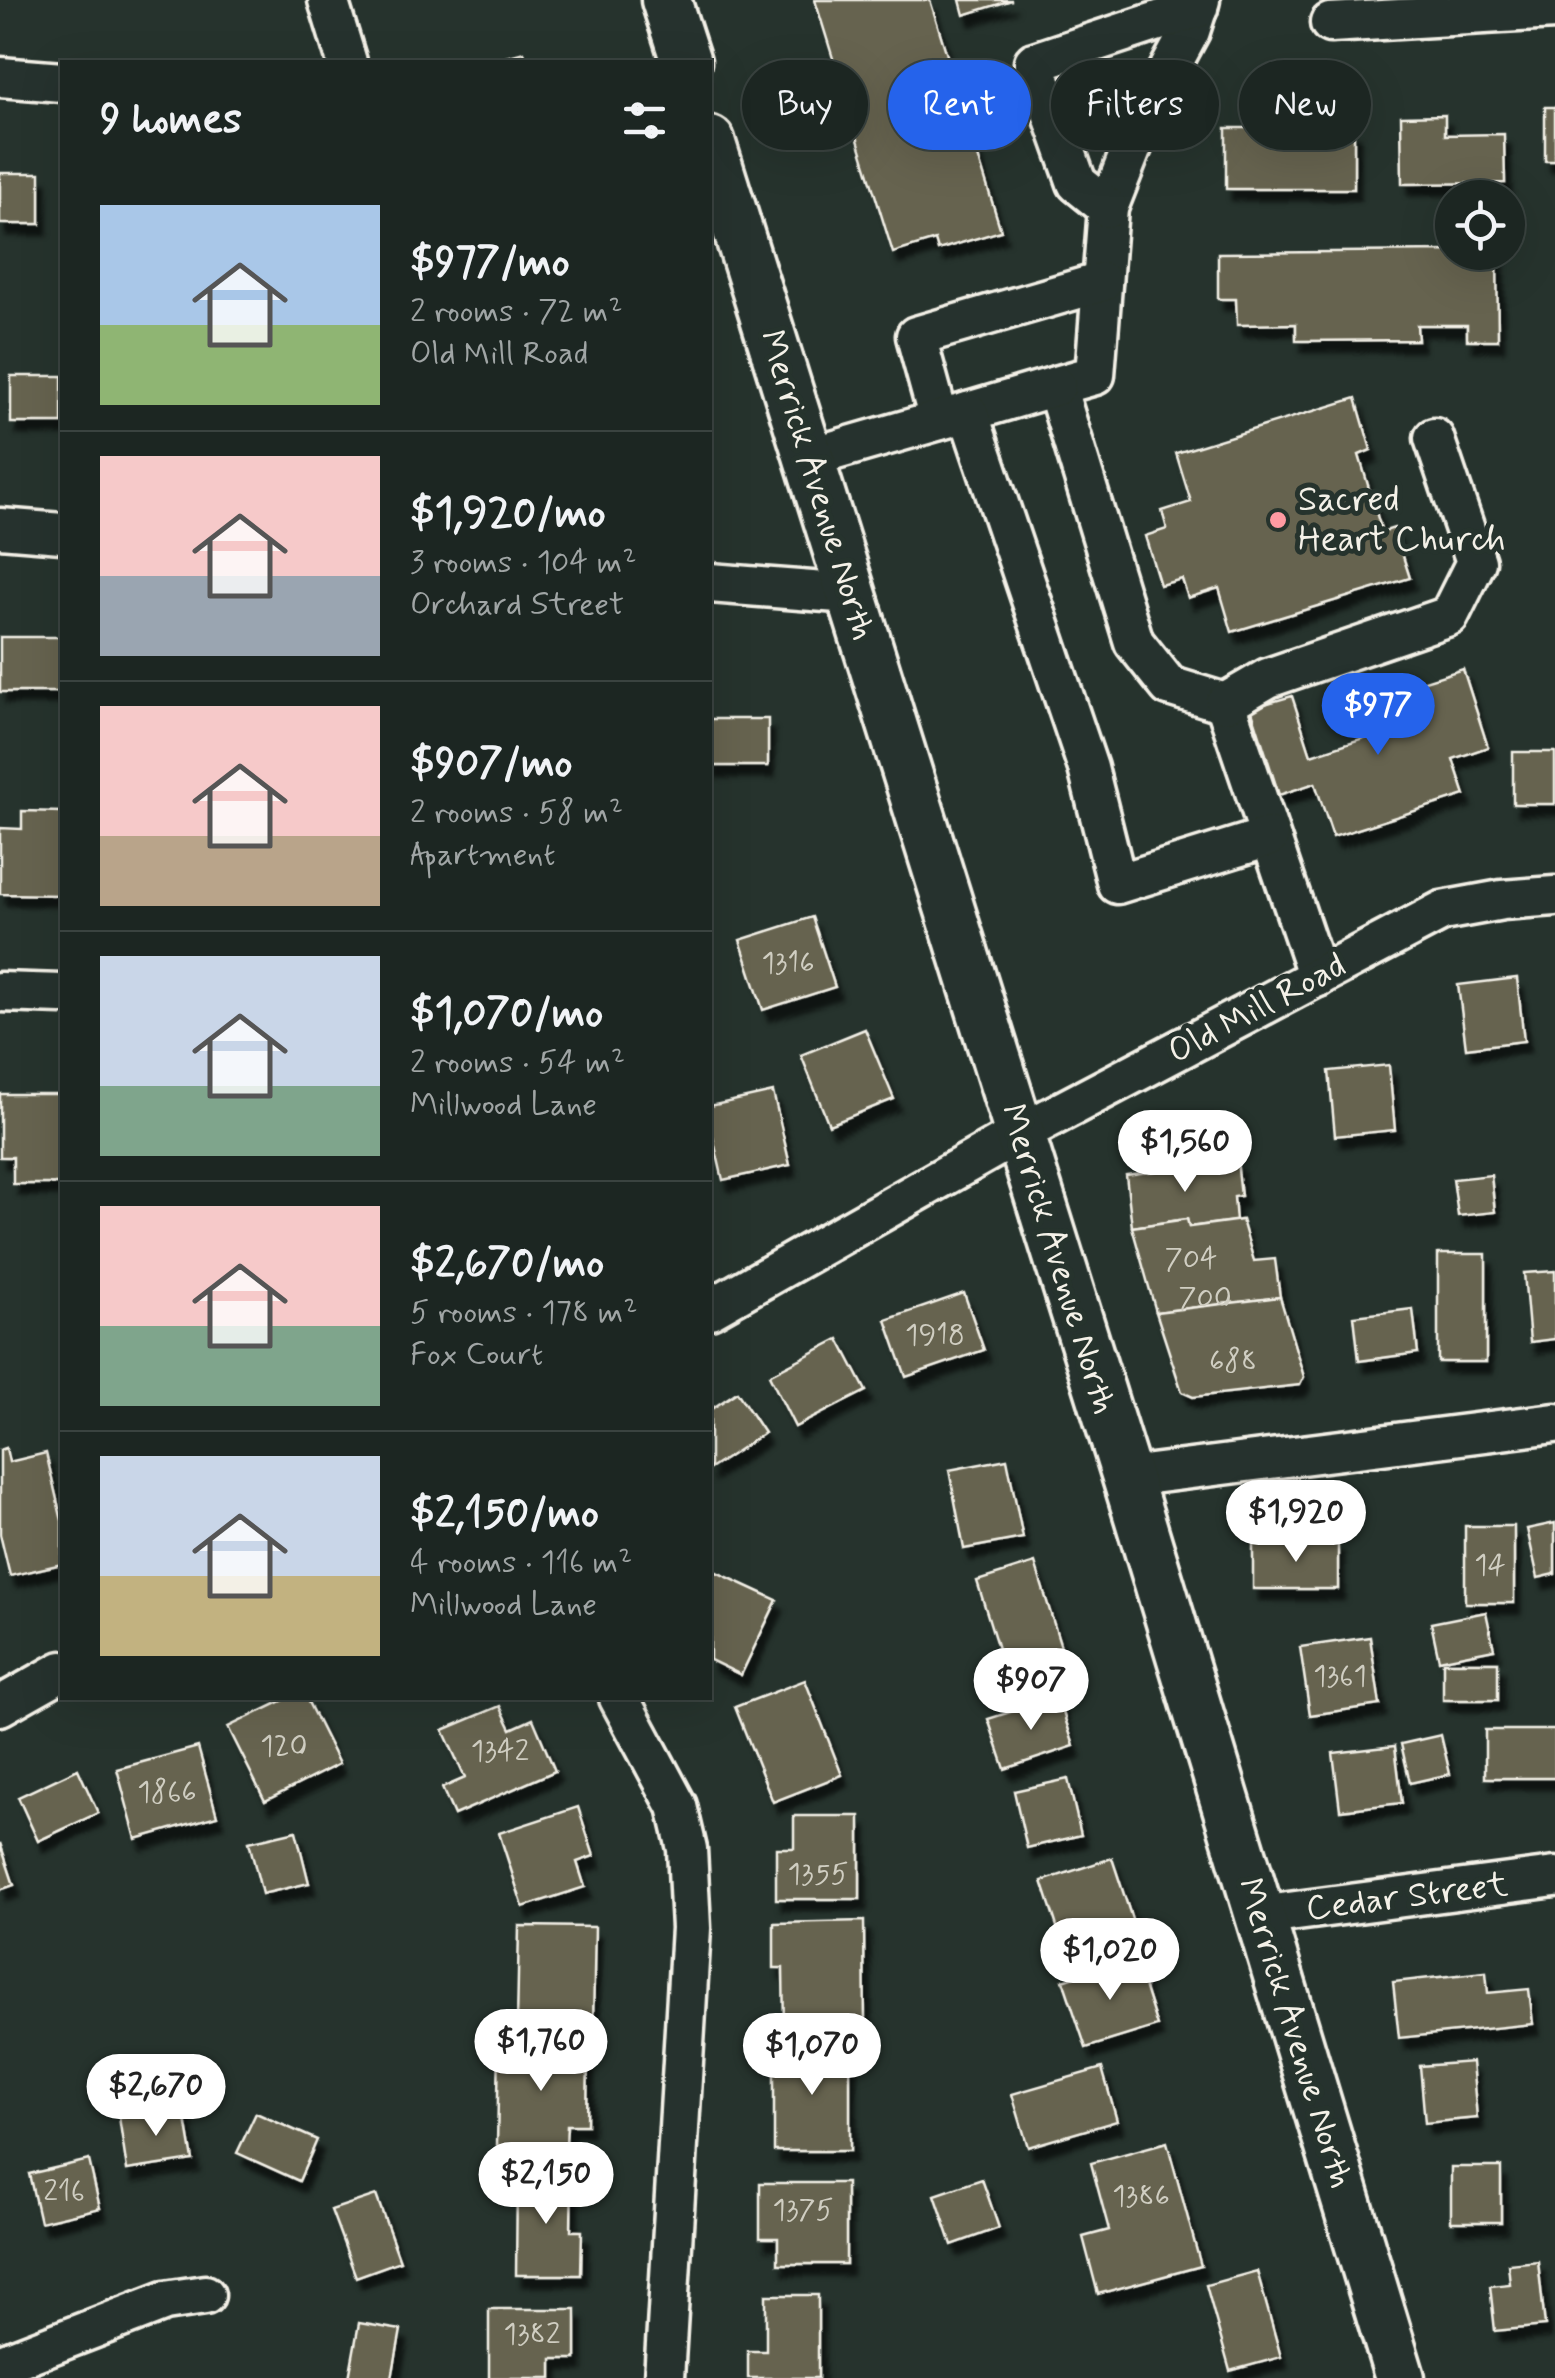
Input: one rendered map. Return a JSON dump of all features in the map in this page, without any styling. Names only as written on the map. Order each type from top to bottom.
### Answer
[{"type":"main road","points":[[666,0],[685,60]]},
{"type":"main road","name":"Merrick Avenue North","points":[[712,147],[1127,1477],[1400,2378]]},
{"type":"street","points":[[328,0],[346,60]]},
{"type":"street","points":[[1108,208],[1077,183],[1034,62],[1199,4]]},
{"type":"street","points":[[808,458],[1095,375],[1108,208],[1145,114],[1190,31],[1199,4]]},
{"type":"street","points":[[1330,24],[1555,10]]},
{"type":"street","points":[[0,77],[60,82]]},
{"type":"street","points":[[1102,282],[916,336],[953,416],[1088,768],[1117,884],[1269,836]]},
{"type":"street","points":[[1056,386],[1134,642],[1169,686],[1225,703],[1268,678],[1449,616],[1476,562],[1434,438]]},
{"type":"street","points":[[0,528],[60,532]]},
{"type":"street","points":[[712,583],[851,594]]},
{"type":"street","points":[[1225,703],[1318,977]]},
{"type":"street","name":"Old Mill Road","points":[[712,1309],[1019,1134],[1442,911],[1502,900],[1555,896]]},
{"type":"street","points":[[0,992],[60,994]]},
{"type":"street","points":[[1127,1477],[1555,1422]]},
{"type":"street","points":[[0,1706],[60,1672]]},
{"type":"street","points":[[620,1700],[676,1806],[687,1849],[690,1928],[664,2378]]},
{"type":"street","name":"Cedar Street","points":[[1259,1916],[1555,1877]]},
{"type":"street","points":[[4,2364],[166,2301],[205,2295]]},
{"type":"building","points":[[815,0],[930,0],[948,60],[888,60],[888,150],[976,150],[1001,231],[938,250],[935,240],[893,253],[861,150],[868,150],[868,60],[833,60]]},
{"type":"building","points":[[960,0],[1012,0],[964,15]]},
{"type":"building","points":[[524,52],[526,60],[494,60]]},
{"type":"building","points":[[1545,107],[1555,107],[1555,161],[1545,161]]},
{"type":"building","points":[[1445,115],[1445,135],[1504,134],[1505,180],[1402,184],[1401,116]]},
{"type":"building","points":[[1226,128],[1239,128],[1239,150],[1354,150],[1354,189],[1226,189]]},
{"type":"building","points":[[0,173],[40,173],[40,224],[0,224]]},
{"type":"building","points":[[1435,251],[1435,270],[1497,270],[1498,340],[1467,340],[1467,325],[1417,325],[1418,340],[1296,341],[1296,324],[1237,325],[1236,299],[1218,299],[1218,253]]},
{"type":"building","points":[[11,376],[60,376],[60,423],[11,423]]},
{"type":"building","points":[[1356,398],[1371,450],[1359,455],[1382,532],[1394,528],[1410,578],[1232,632],[1219,588],[1188,598],[1182,579],[1160,585],[1145,536],[1167,529],[1162,511],[1191,502],[1176,453]]},
{"type":"building","points":[[0,637],[60,637],[60,692],[0,692]]},
{"type":"building","points":[[1463,669],[1488,747],[1453,759],[1465,795],[1333,837],[1315,783],[1279,795],[1251,708],[1292,696],[1311,755],[1426,718],[1415,684]]},
{"type":"building","points":[[712,719],[768,719],[768,766],[712,766]]},
{"type":"building","points":[[1513,752],[1555,752],[1555,804],[1513,804]]},
{"type":"building","points":[[22,811],[60,812],[60,895],[0,894],[0,828],[22,829]]},
{"type":"building","points":[[812,917],[835,987],[763,1010],[740,940]]},
{"type":"building","points":[[1517,978],[1524,1041],[1466,1048],[1458,985]]},
{"type":"building","points":[[865,1029],[894,1099],[829,1125],[801,1055]]},
{"type":"building","points":[[1389,1065],[1395,1130],[1335,1136],[1329,1071]]},
{"type":"building","points":[[773,1092],[790,1165],[723,1180],[712,1133],[712,1106]]},
{"type":"building","points":[[0,1094],[60,1094],[60,1184],[13,1184],[13,1157],[0,1157]]},
{"type":"building","points":[[1237,1160],[1241,1196],[1234,1197],[1236,1221],[1189,1227],[1187,1219],[1132,1227],[1126,1175]]},
{"type":"building","points":[[1491,1175],[1495,1212],[1458,1216],[1453,1179]]},
{"type":"building","points":[[1187,1219],[1189,1227],[1242,1220],[1254,1261],[1275,1259],[1280,1297],[1156,1312],[1132,1227]]},
{"type":"building","points":[[1438,1254],[1486,1254],[1486,1362],[1438,1362]]},
{"type":"building","points":[[1555,1271],[1555,1339],[1530,1342],[1524,1273]]},
{"type":"building","points":[[964,1293],[984,1350],[906,1377],[886,1320]]},
{"type":"building","points":[[1280,1297],[1304,1377],[1300,1385],[1193,1397],[1182,1392],[1156,1312]]},
{"type":"building","points":[[1413,1309],[1418,1353],[1359,1361],[1354,1316]]},
{"type":"building","points":[[839,1339],[866,1391],[795,1427],[769,1375]]},
{"type":"building","points":[[737,1392],[764,1433],[712,1468],[712,1409]]},
{"type":"building","points":[[6,1448],[9,1462],[46,1453],[60,1512],[60,1564],[10,1576],[0,1534],[0,1450]]},
{"type":"building","points":[[1007,1459],[1023,1538],[964,1549],[949,1470]]},
{"type":"building","points":[[1555,1523],[1555,1574],[1538,1578],[1527,1529]]},
{"type":"building","points":[[1465,1526],[1514,1526],[1514,1603],[1465,1603]]},
{"type":"building","points":[[1253,1542],[1338,1542],[1338,1589],[1253,1589]]},
{"type":"building","points":[[1035,1563],[1062,1650],[1004,1668],[977,1581]]},
{"type":"building","points":[[712,1570],[777,1600],[741,1675],[712,1661]]},
{"type":"building","points":[[1486,1612],[1494,1649],[1439,1660],[1431,1623]]},
{"type":"building","points":[[1370,1637],[1380,1705],[1310,1715],[1300,1647]]},
{"type":"building","points":[[1443,1662],[1498,1662],[1498,1700],[1443,1700]]},
{"type":"building","points":[[805,1680],[842,1775],[773,1802],[735,1707]]},
{"type":"building","points":[[1058,1697],[1074,1746],[1005,1769],[988,1719]]},
{"type":"building","points":[[284,1700],[307,1700],[339,1764],[265,1801],[228,1727]]},
{"type":"building","points":[[500,1706],[511,1729],[533,1719],[555,1771],[454,1815],[442,1788],[465,1778],[443,1730]]},
{"type":"building","points":[[1485,1730],[1555,1730],[1555,1778],[1485,1778]]},
{"type":"building","points":[[1441,1735],[1450,1774],[1410,1783],[1401,1744]]},
{"type":"building","points":[[1395,1746],[1402,1803],[1340,1810],[1333,1753]]},
{"type":"building","points":[[198,1747],[217,1816],[136,1839],[117,1769]]},
{"type":"building","points":[[78,1769],[98,1813],[38,1841],[18,1797]]},
{"type":"building","points":[[1068,1779],[1081,1835],[1027,1848],[1014,1791]]},
{"type":"building","points":[[578,1807],[594,1856],[577,1862],[585,1887],[523,1907],[499,1833]]},
{"type":"building","points":[[794,1816],[860,1816],[860,1899],[776,1899],[776,1848],[794,1848]]},
{"type":"building","points":[[296,1831],[309,1883],[262,1894],[249,1842]]},
{"type":"building","points":[[0,1843],[14,1885],[0,1890]]},
{"type":"building","points":[[1112,1858],[1134,1925],[1064,1948],[1042,1881]]},
{"type":"building","points":[[864,1921],[865,2028],[784,2029],[783,1968],[774,1968],[774,1923]]},
{"type":"building","points":[[519,1926],[595,1927],[593,2025],[517,2024]]},
{"type":"building","points":[[1135,1957],[1157,2026],[1086,2048],[1063,1980]]},
{"type":"building","points":[[1486,1972],[1488,1993],[1529,1989],[1533,2024],[1399,2038],[1393,1982]]},
{"type":"building","points":[[774,2045],[850,2045],[850,2151],[774,2151]]},
{"type":"building","points":[[499,2046],[588,2047],[587,2125],[567,2125],[566,2146],[497,2146]]},
{"type":"building","points":[[1472,2062],[1477,2118],[1425,2123],[1420,2066]]},
{"type":"building","points":[[1102,2068],[1117,2121],[1028,2147],[1012,2094]]},
{"type":"building","points":[[184,2107],[193,2160],[127,2170],[119,2117]]},
{"type":"building","points":[[256,2113],[317,2140],[299,2181],[237,2153]]},
{"type":"building","points":[[1167,2142],[1201,2266],[1098,2294],[1083,2237],[1109,2230],[1091,2163]]},
{"type":"building","points":[[89,2160],[100,2208],[40,2222],[29,2174]]},
{"type":"building","points":[[1451,2167],[1501,2167],[1501,2222],[1451,2222]]},
{"type":"building","points":[[517,2174],[572,2174],[571,2231],[582,2231],[581,2275],[516,2275]]},
{"type":"building","points":[[982,2179],[999,2228],[952,2245],[935,2195]]},
{"type":"building","points":[[760,2183],[846,2183],[846,2264],[778,2264],[778,2238],[760,2238]]},
{"type":"building","points":[[376,2195],[400,2261],[356,2277],[331,2210]]},
{"type":"building","points":[[1538,2261],[1545,2326],[1495,2331],[1490,2286],[1510,2284],[1508,2264]]},
{"type":"building","points":[[1257,2271],[1281,2357],[1230,2371],[1206,2285]]},
{"type":"building","points":[[766,2295],[818,2295],[818,2378],[748,2378],[748,2351],[766,2351]]},
{"type":"building","points":[[489,2309],[576,2309],[576,2359],[552,2359],[552,2378],[489,2378]]},
{"type":"building","points":[[359,2323],[401,2330],[392,2378],[349,2378]]},
{"type":"place","name":"Sacred Heart Church","points":[[1278,520]]}]
